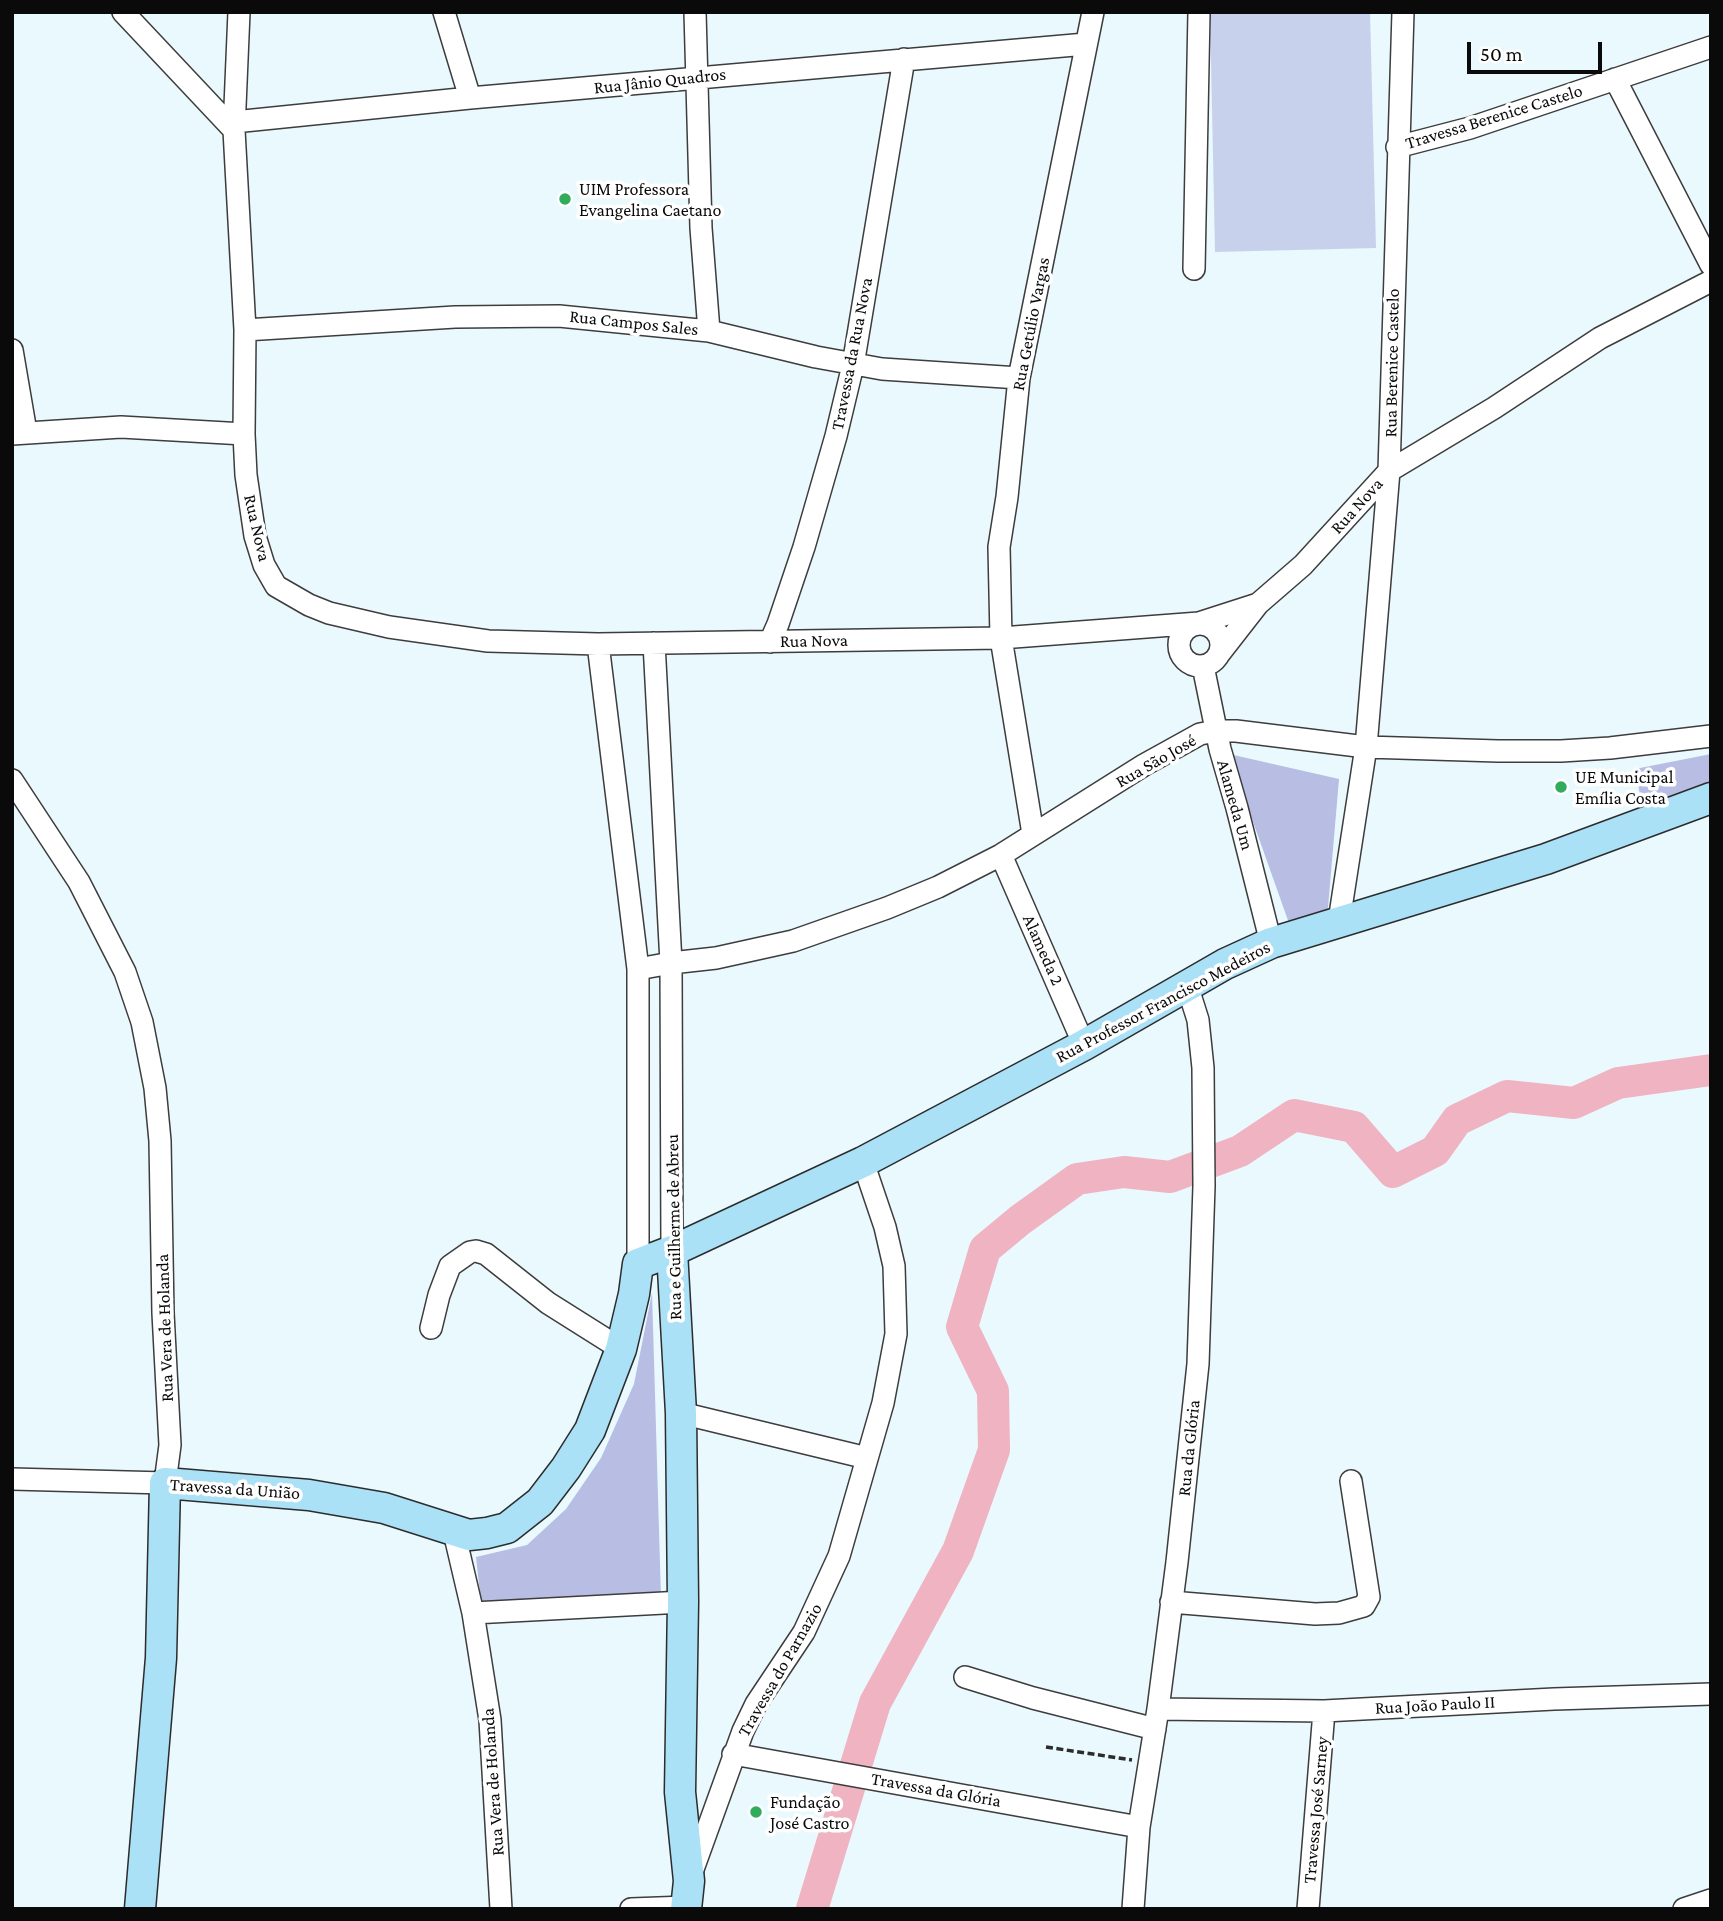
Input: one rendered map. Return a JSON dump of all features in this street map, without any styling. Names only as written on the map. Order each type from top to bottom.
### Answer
[{"type":"street","points":[[123,12],[234,126]]},
{"type":"street","name":"Rua Nova","points":[[239,12],[234,126],[245,330],[246,475],[255,536],[264,565],[276,586],[290,595],[329,613],[427,634],[488,641],[598,644],[770,642],[1001,638],[1199,623],[1258,604],[1303,565],[1389,471],[1494,408],[1600,338],[1711,281]]},
{"type":"street","points":[[444,12],[470,98]]},
{"type":"street","points":[[695,12],[701,228],[709,331]]},
{"type":"street","name":"Rua Getúlio Vargas","points":[[1001,638],[999,547],[1019,378],[1093,12]]},
{"type":"street","points":[[1194,269],[1199,12]]},
{"type":"street","name":"Rua Berenice Castelo","points":[[1339,921],[1366,747],[1389,471],[1403,12]]},
{"type":"street","name":"Rua Jânio Quadros","points":[[234,126],[470,98],[1086,44]]},
{"type":"street","name":"Travessa Berenice Castelo","points":[[1397,146],[1470,128],[1711,47]]},
{"type":"street","name":"Travessa da Rua Nova","points":[[770,642],[804,547],[853,365],[904,59]]},
{"type":"street","points":[[1615,79],[1711,265]]},
{"type":"street","name":"Rua Campos Sales","points":[[245,330],[373,321],[525,316],[617,320],[709,331],[853,365],[936,374],[1019,378]]},
{"type":"street","points":[[12,349],[19,433],[121,427],[244,433]]},
{"type":"street","points":[[1160,626],[1190,664],[1211,660],[1258,604]]},
{"type":"street","points":[[1181,653],[1180,640],[1183,634],[1199,623],[1214,629],[1221,641],[1211,660]]},
{"type":"street","points":[[1001,638],[1033,834]]},
{"type":"street","name":"Rua e Guilherme de Abreu","points":[[654,643],[671,963],[672,1251],[681,1413],[683,1602],[680,1792],[687,1899]]},
{"type":"street","name":"Rua e Guilherme de Abreu","points":[[454,1532],[487,1534],[507,1528],[540,1502],[566,1468],[590,1430],[621,1349],[634,1294],[638,1264],[638,969],[598,644]]},
{"type":"street","name":"Alameda Um","points":[[1211,660],[1216,731],[1271,943]]},
{"type":"street","name":"Rua São José","points":[[638,969],[755,950],[836,928],[938,887],[1001,855],[1200,734],[1216,731],[1236,732],[1366,747],[1561,751],[1711,736]]},
{"type":"street","name":"Rua Vera de Holanda","points":[[12,780],[79,882],[125,972],[142,1022],[155,1088],[161,1169],[163,1313],[170,1444],[165,1483],[161,1658],[140,1909]]},
{"type":"street","name":"Rua Professor Francisco Medeiros","points":[[638,1264],[672,1251],[863,1162],[1084,1045],[1187,985],[1271,943],[1546,859],[1711,797]]},
{"type":"street","name":"Alameda 2","points":[[1001,855],[1084,1045]]},
{"type":"street","name":"Rua da Glória","points":[[1133,1909],[1139,1827],[1157,1719],[1198,1364],[1204,1186],[1202,1041],[1187,985]]},
{"type":"street","name":"Travessa do Parnazio","points":[[687,1899],[733,1754],[756,1704],[804,1632],[839,1556],[883,1402],[896,1334],[894,1266],[863,1162]]},
{"type":"street","points":[[431,1328],[450,1266],[470,1252],[476,1251],[485,1254],[548,1303],[621,1349]]},
{"type":"street","points":[[681,1413],[867,1458]]},
{"type":"street","name":"Travessa da União","points":[[12,1479],[165,1483],[309,1495],[384,1508],[454,1532]]},
{"type":"street","points":[[1171,1602],[1315,1614],[1339,1613],[1364,1606],[1369,1597],[1351,1481]]},
{"type":"street","name":"Rua Vera de Holanda","points":[[454,1532],[473,1613],[490,1720],[501,1909]]},
{"type":"street","points":[[473,1613],[683,1602]]},
{"type":"street","name":"Rua João Paulo II","points":[[965,1677],[1033,1698],[1157,1719],[1711,1694]]},
{"type":"street","name":"Travessa José Sarney","points":[[1308,1909],[1324,1711]]},
{"type":"street","name":"Travessa da Glória","points":[[733,1754],[1139,1827]]},
{"type":"street","points":[[631,1909],[687,1899]]},
{"type":"street","points":[[1684,1909],[1711,1900]]},
{"type":"path","points":[[1046,1747],[1148,1763]]},
{"type":"shaded area","points":[[1210,12],[1370,12],[1376,248],[1215,252]]},
{"type":"shaded area","points":[[1229,754],[1339,779],[1327,919],[1290,926]]},
{"type":"shaded area","points":[[1711,754],[1711,785],[1644,815],[1635,769]]},
{"type":"shaded area","points":[[652,1293],[661,1598],[482,1611],[476,1557],[527,1545],[566,1509],[601,1458],[634,1384]]},
{"type":"waterway","points":[[812,1909],[875,1703],[958,1551],[994,1450],[993,1391],[962,1327],[985,1249],[1077,1179],[1124,1172],[1170,1177],[1240,1151],[1294,1115],[1354,1127],[1393,1172],[1435,1151],[1457,1120],[1507,1096],[1574,1103],[1618,1083],[1711,1070]]},
{"type":"place","name":"UIM Professora Evangelina Caetano","points":[[565,199]]},
{"type":"place","name":"UE Municipal Emília Costa","points":[[1561,787]]},
{"type":"place","name":"Fundação José Castro","points":[[756,1812]]}]
